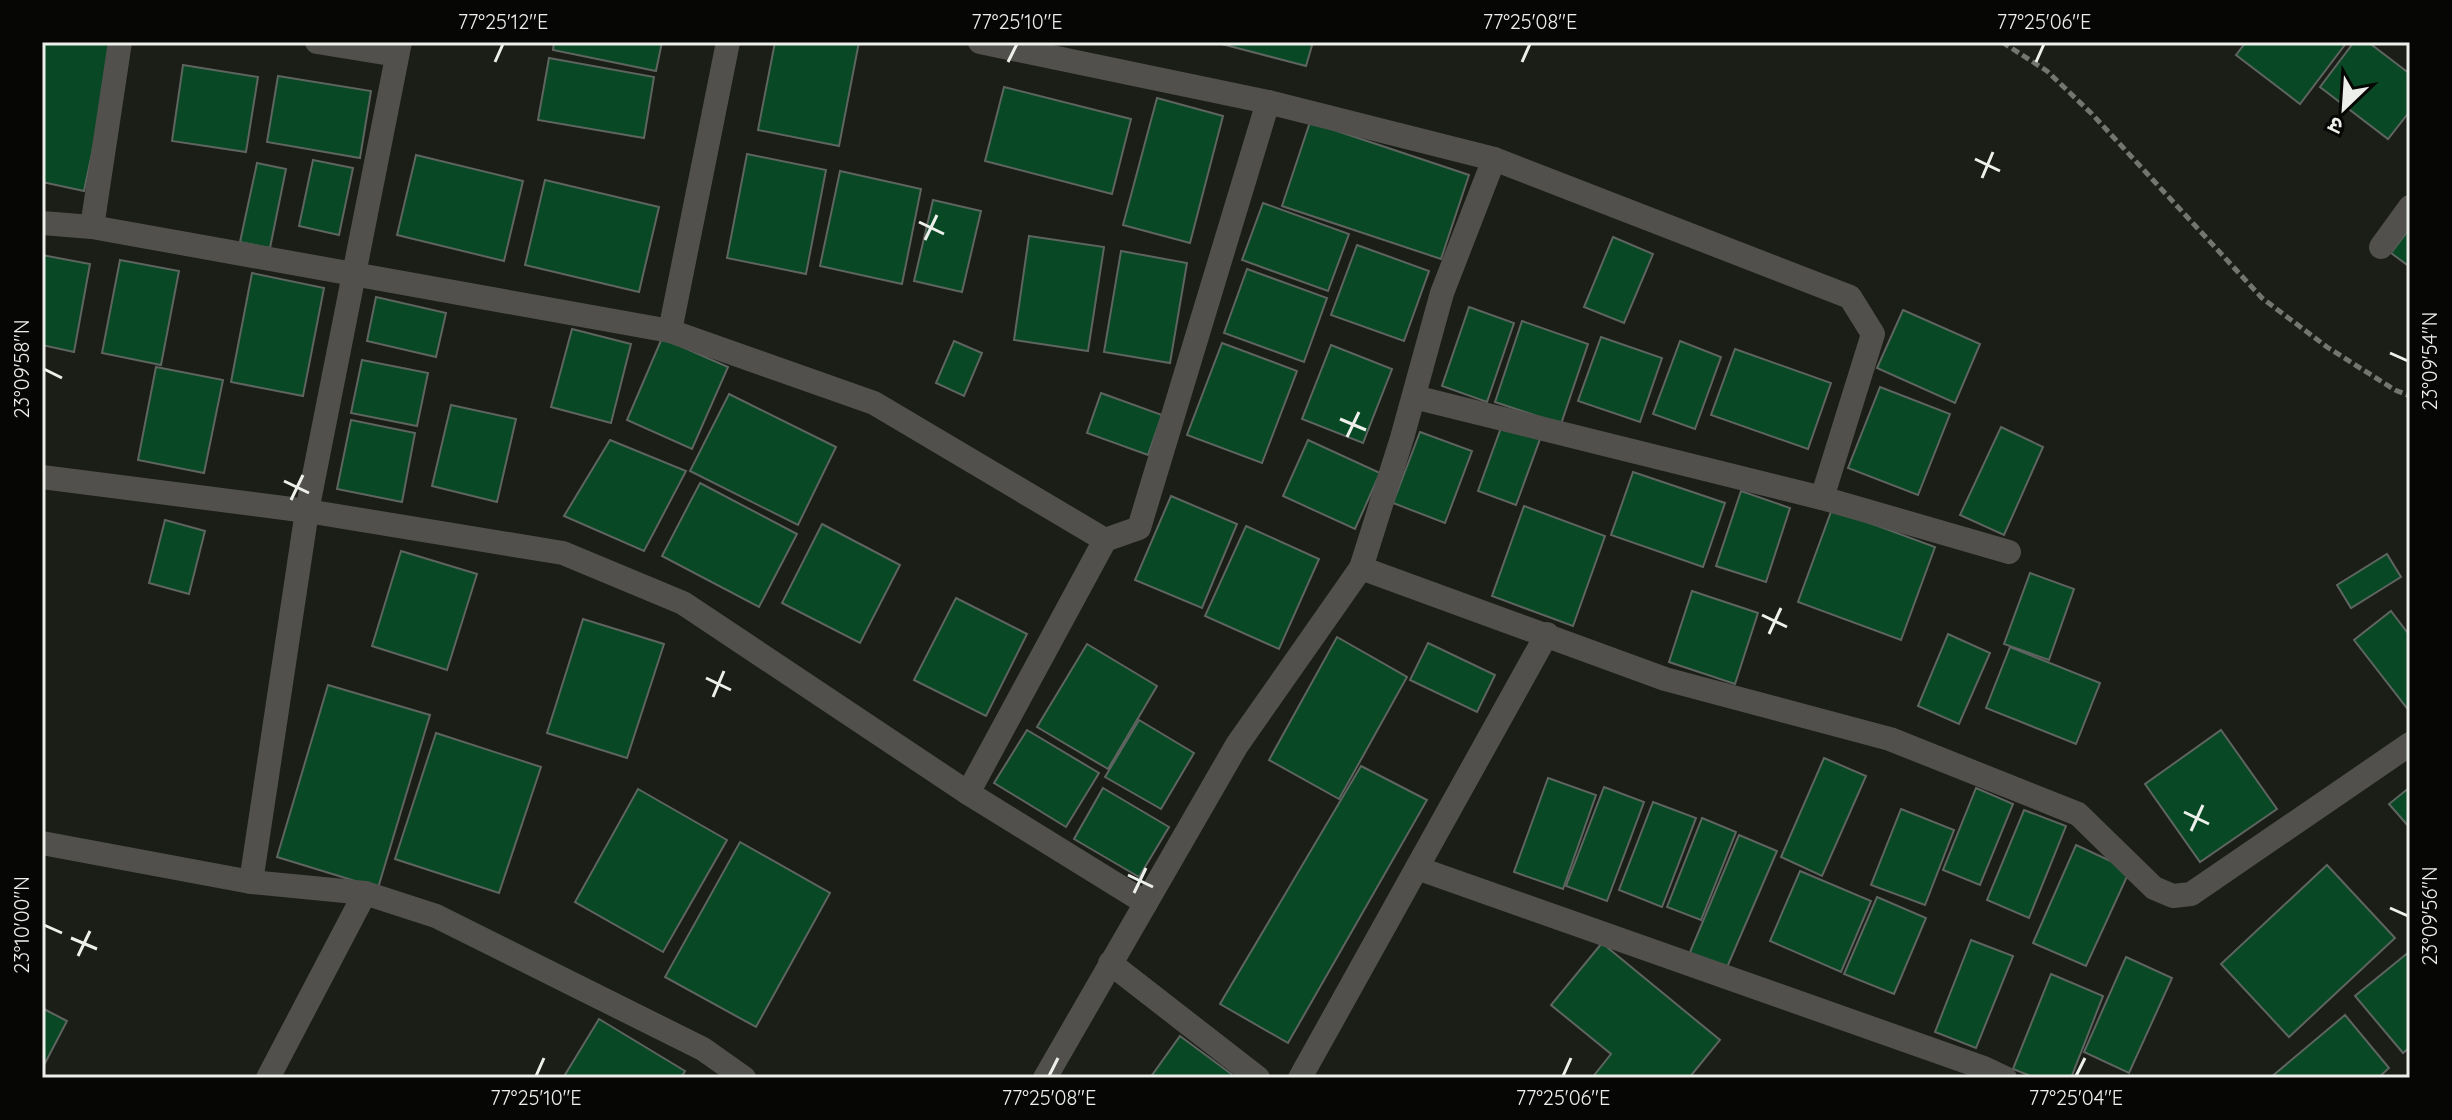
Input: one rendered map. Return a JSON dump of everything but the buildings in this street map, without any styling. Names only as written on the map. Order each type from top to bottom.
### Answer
[{"type":"street","points":[[92,227],[120,42]]},
{"type":"street","points":[[251,882],[307,511],[399,49],[317,42]]},
{"type":"street","points":[[670,331],[728,42]]},
{"type":"street","points":[[980,42],[1268,102],[1494,159],[1850,297],[1873,334],[1822,498]]},
{"type":"street","points":[[968,793],[1105,540],[1139,528],[1268,102]]},
{"type":"street","points":[[1045,1078],[1237,745],[1361,568],[1414,397],[1442,293],[1494,159]]},
{"type":"street","points":[[2381,247],[2410,207]]},
{"type":"street","points":[[42,223],[92,227],[670,331],[874,403],[1105,540]]},
{"type":"street","points":[[1414,397],[1822,498],[2009,552]]},
{"type":"street","points":[[42,477],[307,511],[563,553],[683,603],[968,793],[1146,903]]},
{"type":"street","points":[[1361,568],[1665,679],[1890,739],[2078,814],[2154,888],[2173,896],[2191,894],[2410,744]]},
{"type":"street","points":[[1300,1078],[1547,634]]},
{"type":"street","points":[[42,843],[251,882],[365,893],[436,916],[703,1049],[744,1078]]},
{"type":"street","points":[[1417,868],[2005,1078]]},
{"type":"street","points":[[268,1078],[365,893]]},
{"type":"street","points":[[1110,963],[1258,1078]]},
{"type":"path","points":[[2002,42],[2047,71],[2092,114],[2262,298],[2327,347],[2395,390],[2410,396]]}]
